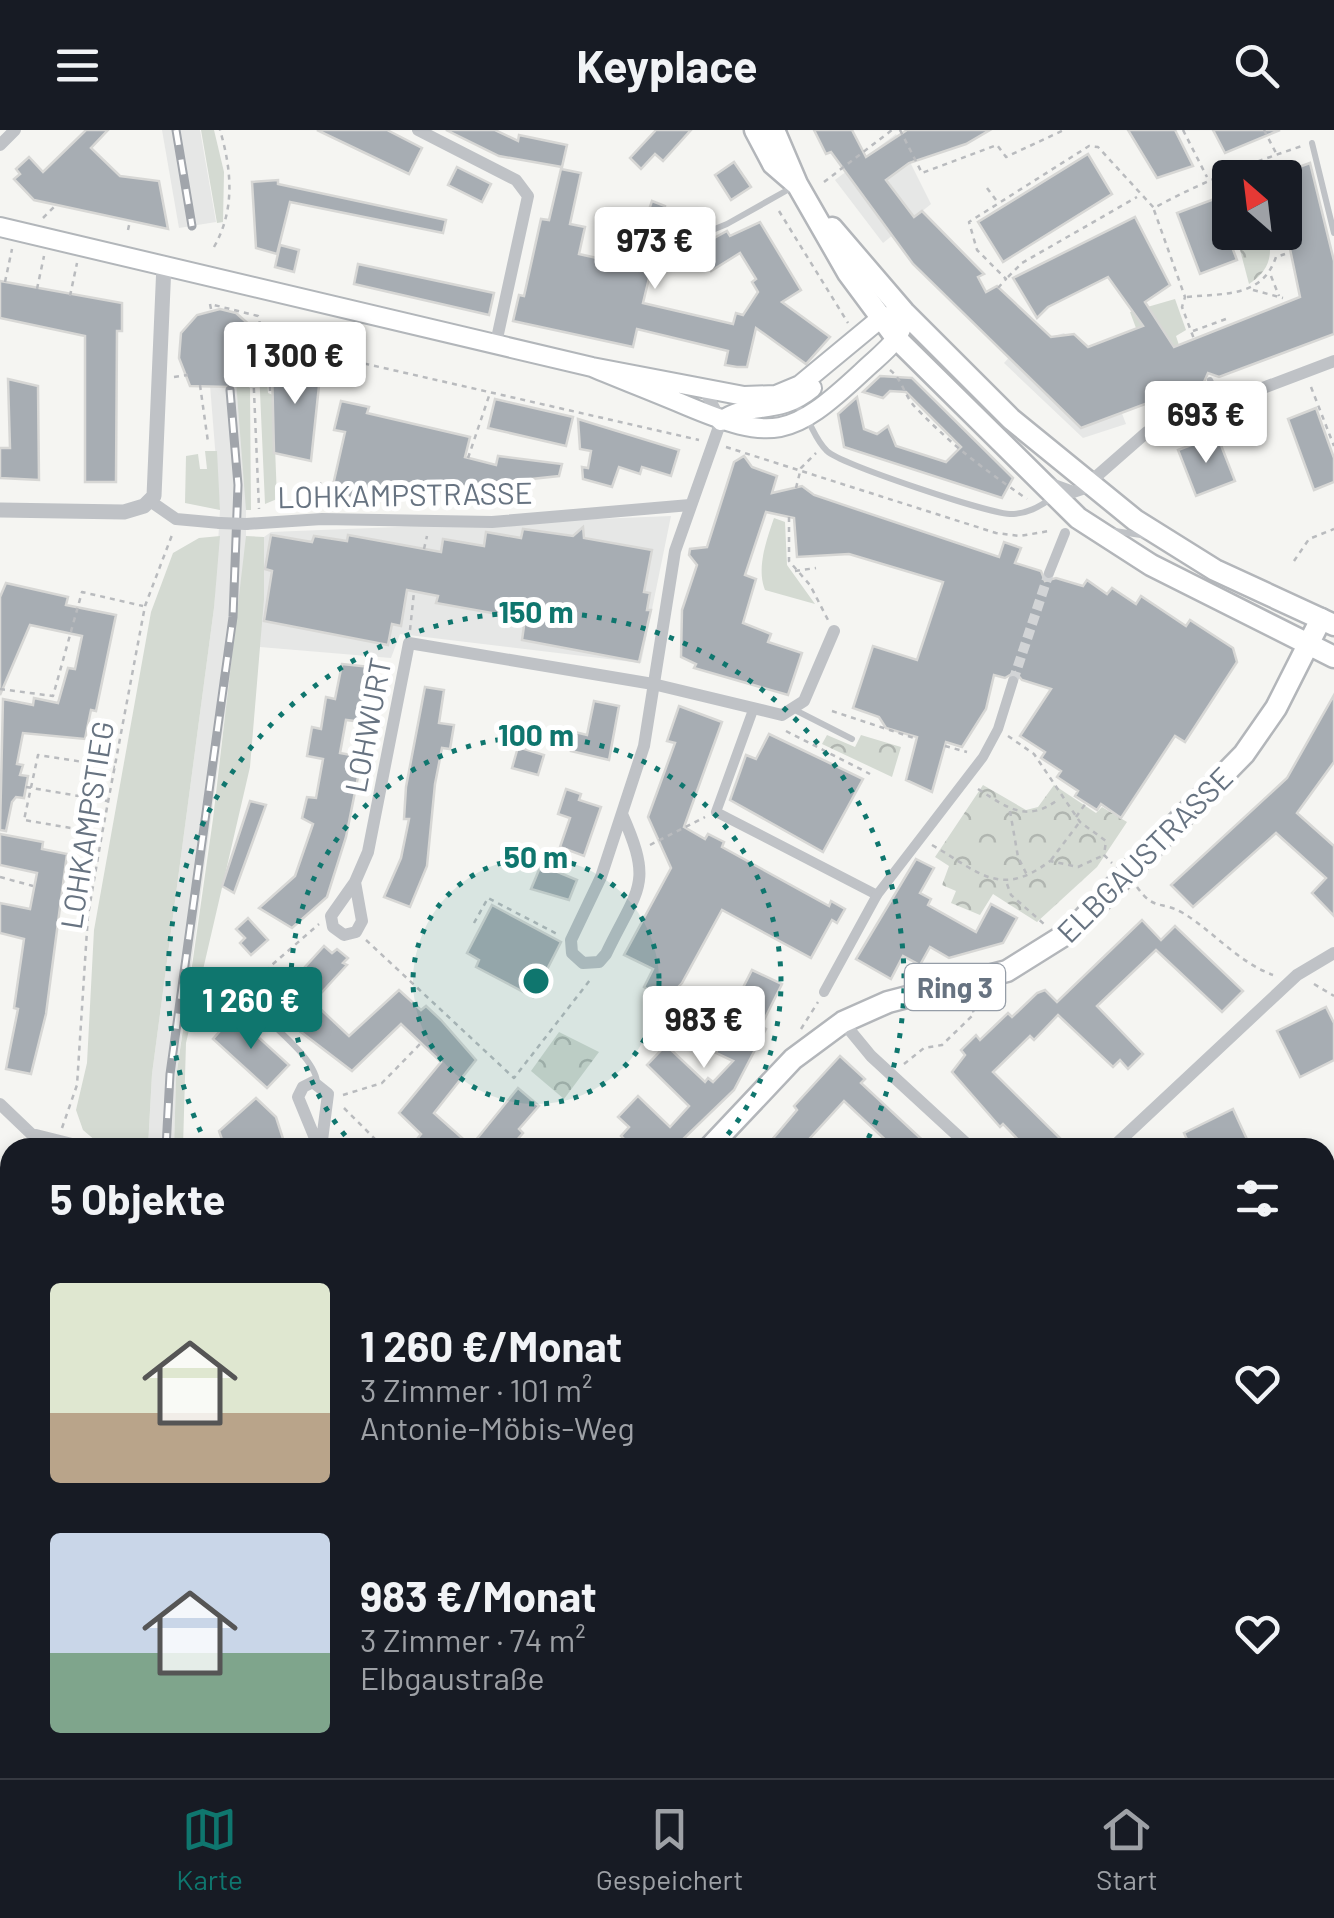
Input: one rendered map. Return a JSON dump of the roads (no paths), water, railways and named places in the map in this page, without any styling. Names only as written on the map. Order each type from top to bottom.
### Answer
[{"type":"main road","points":[[756,130],[773,164],[797,184]]},
{"type":"main road","points":[[774,130],[797,184],[848,273],[897,339],[1055,496],[1107,540],[1334,657]]},
{"type":"main road","points":[[810,204],[904,312],[1011,419],[1091,484],[1156,536],[1215,570],[1328,622]]},
{"type":"main road","points":[[0,227],[592,367],[744,396],[784,399]]},
{"type":"main road","points":[[592,367],[721,421],[756,431],[808,417],[897,339],[904,312]]},
{"type":"main road","points":[[721,421],[734,412],[784,399],[881,318],[904,312]]},
{"type":"main road","name":"ELBGAUSTRASSE","points":[[719,1138],[793,1059],[843,1022],[888,1002],[1006,971],[1071,931],[1244,754],[1276,708],[1309,644],[1328,622]]},
{"type":"street","points":[[0,145],[15,130]]},
{"type":"street","points":[[418,130],[516,180],[528,196],[496,343]]},
{"type":"street","points":[[0,510],[124,512],[150,501],[158,465],[164,264]]},
{"type":"street","points":[[1036,477],[1073,492],[1091,484],[1134,440],[1334,361]]},
{"type":"street","points":[[622,814],[639,851],[640,884],[606,954],[592,964],[577,960],[571,940],[601,877],[644,746],[675,551],[721,421],[702,388]]},
{"type":"street","name":"LOHKAMPSTRASSE","points":[[150,501],[176,519],[246,524],[322,519],[492,522],[690,506]]},
{"type":"street","points":[[1049,573],[1066,533]]},
{"type":"street","points":[[788,712],[810,690],[831,626]]},
{"type":"street","name":"LOHWURT","points":[[356,882],[362,921],[356,932],[338,932],[331,921],[333,910],[356,882],[368,852],[409,643],[653,684],[753,710],[788,712]]},
{"type":"street","points":[[824,992],[877,895],[982,757],[998,729],[1013,681]]},
{"type":"street","points":[[753,710],[716,812],[877,895]]},
{"type":"street","points":[[1123,1138],[1297,974],[1334,954]]},
{"type":"street","points":[[843,1022],[892,1075],[960,1138]]},
{"type":"street","points":[[316,1138],[298,1096],[302,1087],[318,1083],[328,1099],[322,1138]]},
{"type":"street","points":[[0,1104],[36,1136],[50,1138]]},
{"type":"lane","points":[[1312,143],[1334,233]]},
{"type":"lane","points":[[656,254],[727,224],[797,184]]},
{"type":"lane","points":[[1210,380],[1220,404]]},
{"type":"lane","points":[[784,399],[808,417],[832,455],[1006,514],[1034,510],[1055,496],[1116,532],[1156,536]]},
{"type":"lane","points":[[788,712],[852,739]]},
{"type":"lane","points":[[226,978],[239,996],[309,1061],[318,1083]]},
{"type":"tunnel","points":[[1013,681],[1049,573]]},
{"type":"railway","points":[[176,130],[192,226]]},
{"type":"railway","points":[[167,1138],[170,1074],[233,617],[238,485],[230,390]]}]
